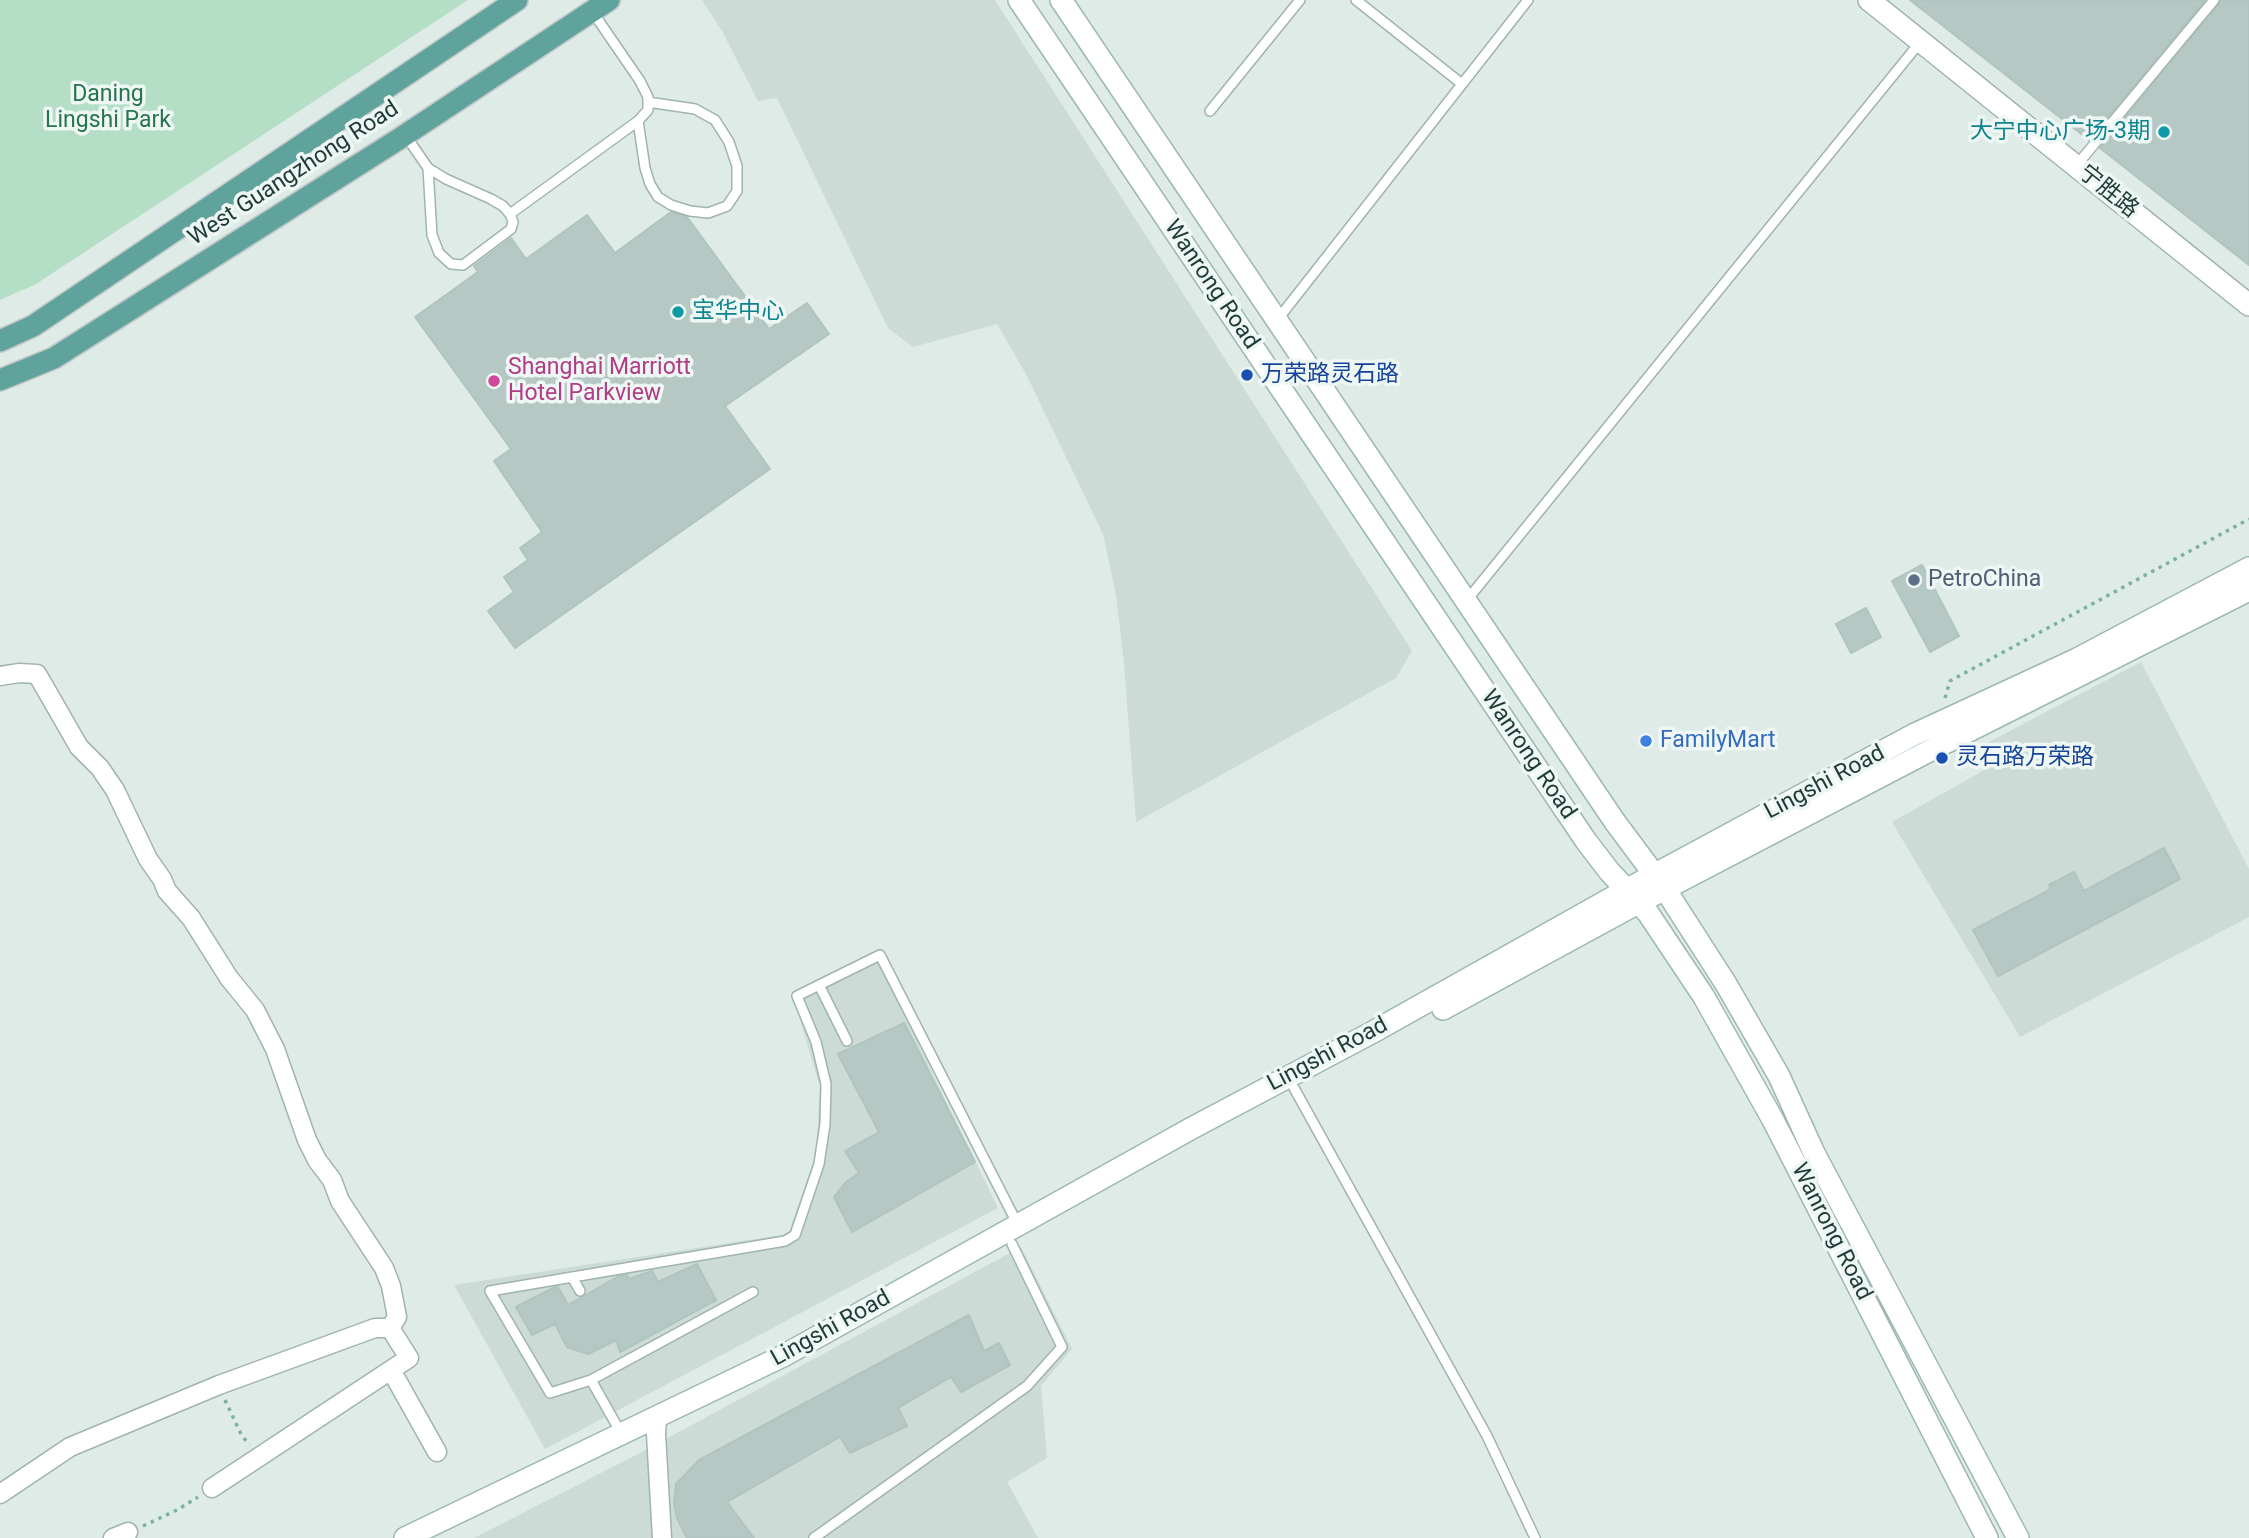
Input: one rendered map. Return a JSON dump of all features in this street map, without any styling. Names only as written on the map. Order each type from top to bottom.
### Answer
[{"type":"main road","name":"West Guangzhong Road","points":[[0,341],[33,326],[517,0]]},
{"type":"main road","name":"Wanrong Road","points":[[1019,0],[1586,841],[1664,936],[1739,1058],[1987,1538]]},
{"type":"main road","name":"Wanrong Road","points":[[1061,0],[1720,974],[1779,1076],[1814,1153],[2018,1538]]},
{"type":"main road","name":"宁胜路","points":[[1869,0],[2249,304]]},
{"type":"main road","name":"West Guangzhong Road","points":[[0,380],[54,358],[405,135],[601,6]]},
{"type":"main road","name":"Lingshi Road","points":[[1015,1235],[1192,1128],[1660,882],[1937,724],[2075,660],[2249,568]]},
{"type":"main road","name":"Lingshi Road","points":[[1660,882],[1929,751],[2249,590]]},
{"type":"main road","name":"Lingshi Road","points":[[438,1538],[656,1426],[783,1356],[1294,1088],[1632,897]]},
{"type":"main road","name":"Lingshi Road","points":[[405,1538],[622,1434],[656,1426]]},
{"type":"street","points":[[0,676],[37,674],[79,747],[100,768],[115,790],[148,859],[167,891],[191,918],[229,978],[256,1010],[275,1049],[307,1140],[317,1160],[332,1180],[340,1201],[384,1268],[391,1286],[397,1317],[390,1328]]},
{"type":"street","points":[[0,1494],[70,1447],[219,1385],[375,1328],[390,1328]]},
{"type":"street","points":[[212,1488],[410,1358],[390,1328]]},
{"type":"street","points":[[391,1370],[437,1452]]},
{"type":"street","points":[[656,1426],[662,1538]]},
{"type":"lane","points":[[1210,111],[1300,0]]},
{"type":"lane","points":[[1356,0],[1462,84]]},
{"type":"lane","points":[[1277,321],[1528,0]]},
{"type":"lane","points":[[2076,166],[2214,0]]},
{"type":"lane","points":[[510,214],[638,121],[648,110],[648,97],[601,6]]},
{"type":"lane","points":[[1466,601],[1921,41]]},
{"type":"lane","points":[[638,121],[645,168],[658,197],[671,205],[690,211],[708,213],[727,205],[737,191],[737,166],[729,142],[715,120],[695,109],[648,103]]},
{"type":"lane","points":[[405,135],[428,168],[446,179],[491,198],[510,214],[513,222],[511,229],[463,265],[450,264],[439,253],[432,235],[428,168]]},
{"type":"lane","points":[[754,1292],[592,1380],[550,1393],[490,1291],[785,1241],[795,1235],[819,1164],[825,1124],[826,1084],[816,1042],[797,996],[880,956],[1015,1235],[1062,1347],[1027,1386],[814,1538]]},
{"type":"lane","points":[[819,985],[847,1041]]},
{"type":"lane","points":[[1294,1088],[1488,1436],[1535,1538]]},
{"type":"lane","points":[[572,1277],[580,1291]]},
{"type":"lane","points":[[592,1380],[622,1434]]},
{"type":"path","points":[[1937,724],[1950,681],[2249,519]]},
{"type":"path","points":[[219,1385],[249,1446],[253,1461]]},
{"type":"path","points":[[121,1535],[177,1510],[212,1488]]},
{"type":"shaded area","points":[[702,0],[995,0],[1412,651],[1396,678],[1136,822],[1124,663],[1116,595],[1103,534],[1026,374],[997,324],[913,347],[888,328],[777,98],[758,101],[722,31]]},
{"type":"shaded area","points":[[2141,662],[2249,869],[2249,917],[2020,1037],[1892,822],[1995,764],[1985,744]]},
{"type":"shaded area","points":[[874,953],[998,1208],[545,1449],[454,1285],[788,1234],[816,1154],[820,1087],[792,993]]},
{"type":"shaded area","points":[[1021,1247],[1072,1349],[1041,1386],[1047,1458],[1007,1482],[1038,1538],[474,1538],[640,1453]]},
{"type":"green space","name":"Daning Lingshi Park","points":[[0,0],[468,0],[36,284],[0,300]]},
{"type":"building","points":[[1910,0],[2205,0],[2089,140]]},
{"type":"building","points":[[2221,0],[2249,0],[2249,265],[2100,148]]},
{"type":"building","points":[[671,212],[687,217],[769,329],[807,303],[829,334],[725,406],[770,469],[515,648],[488,611],[514,592],[504,577],[528,560],[520,548],[542,532],[494,461],[511,449],[415,317],[478,272],[474,266],[511,238],[526,259],[587,215],[615,253]]},
{"type":"building","points":[[1922,565],[1959,636],[1930,652],[1892,581]]},
{"type":"building","points":[[1866,608],[1881,637],[1851,653],[1836,624]]},
{"type":"building","points":[[2164,848],[2180,879],[1998,976],[1973,930],[2051,889],[2049,885],[2074,872],[2084,891]]},
{"type":"building","points":[[904,1023],[975,1162],[852,1232],[834,1197],[846,1182],[859,1173],[845,1151],[879,1132],[838,1054]]},
{"type":"building","points":[[697,1264],[716,1300],[620,1352],[616,1340],[588,1354],[567,1347],[555,1324],[532,1335],[516,1307],[555,1287],[558,1287],[568,1305],[619,1276],[627,1275],[629,1279],[652,1271],[658,1282]]},
{"type":"building","points":[[969,1315],[984,1351],[999,1343],[1010,1365],[961,1392],[951,1377],[898,1408],[907,1426],[850,1453],[840,1437],[727,1502],[754,1538],[687,1538],[677,1518],[674,1503],[676,1484],[699,1460]]},
{"type":"place","name":"大宁中心广场-3期","points":[[2164,132]]},
{"type":"place","name":"宝华中心","points":[[678,312]]},
{"type":"place","name":"万荣路灵石路","points":[[1247,375]]},
{"type":"place","name":"Shanghai Marriott Hotel Parkview","points":[[494,381]]},
{"type":"place","name":"PetroChina","points":[[1914,580]]},
{"type":"place","name":"FamilyMart","points":[[1646,741]]},
{"type":"place","name":"灵石路万荣路","points":[[1942,758]]}]
